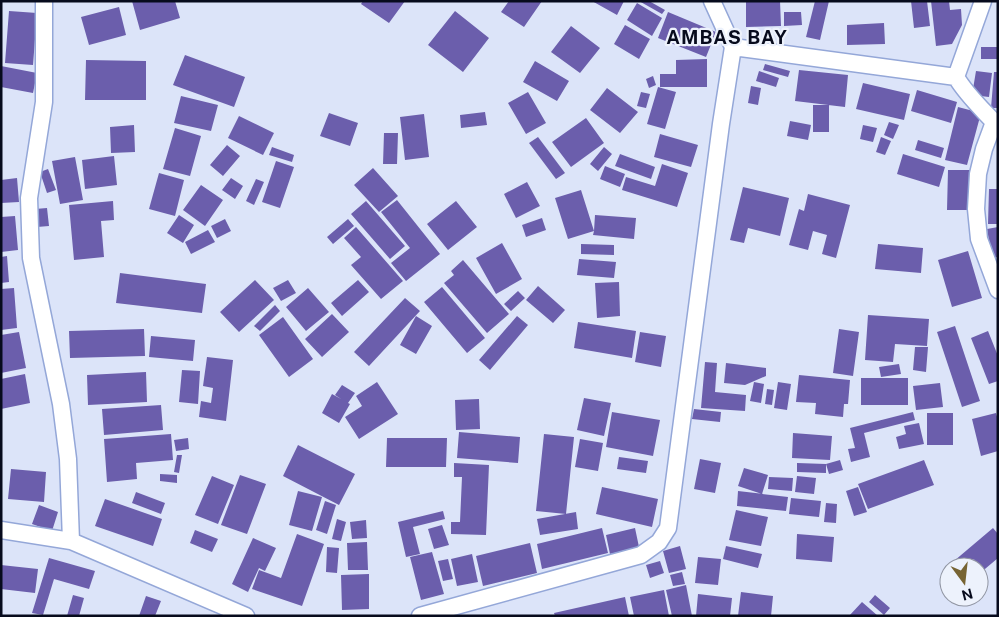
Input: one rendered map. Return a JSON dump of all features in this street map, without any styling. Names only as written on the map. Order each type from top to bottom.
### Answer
[{"type":"street","points":[[44,1],[44,102],[29,198],[31,258],[61,404],[68,459],[71,541]]},
{"type":"street","points":[[956,77],[983,1]]},
{"type":"street","points":[[420,616],[641,555],[659,542],[668,528],[721,124],[733,47],[712,2]]},
{"type":"street","points":[[733,47],[956,77],[969,95],[996,122],[984,149],[978,174],[976,208],[979,239],[998,290]]},
{"type":"street","points":[[1,530],[71,541],[246,616]]},
{"type":"building","points":[[132,1],[175,1],[180,18],[140,30]]},
{"type":"building","points":[[363,1],[405,1],[389,23],[361,4]]},
{"type":"building","points":[[509,1],[542,1],[524,27],[501,12]]},
{"type":"building","points":[[592,1],[624,1],[617,15]]},
{"type":"building","points":[[639,1],[649,1],[665,10],[662,14]]},
{"type":"building","points":[[746,1],[780,1],[781,26],[746,27]]},
{"type":"building","points":[[815,1],[829,1],[820,40],[806,37]]},
{"type":"building","points":[[911,1],[927,1],[930,26],[914,28]]},
{"type":"building","points":[[931,1],[949,1],[950,10],[961,9],[962,25],[952,44],[936,46]]},
{"type":"building","points":[[637,3],[662,18],[652,36],[627,20]]},
{"type":"building","points":[[119,7],[126,35],[89,45],[81,17]]},
{"type":"building","points":[[9,11],[37,13],[33,65],[5,63]]},
{"type":"building","points":[[455,11],[489,38],[463,72],[428,45]]},
{"type":"building","points":[[668,12],[716,32],[706,57],[658,38]]},
{"type":"building","points":[[784,12],[801,12],[802,25],[784,26]]},
{"type":"building","points":[[884,23],[885,44],[847,45],[847,25]]},
{"type":"building","points":[[625,25],[650,39],[639,59],[614,44]]},
{"type":"building","points":[[571,26],[600,48],[580,73],[551,52]]},
{"type":"building","points":[[981,47],[998,47],[998,59],[981,59]]},
{"type":"building","points":[[185,55],[245,77],[234,107],[173,85]]},
{"type":"building","points":[[707,59],[707,87],[660,87],[660,74],[676,74],[676,60]]},
{"type":"building","points":[[86,60],[146,61],[146,100],[85,100]]},
{"type":"building","points":[[535,61],[569,81],[557,101],[523,82]]},
{"type":"building","points":[[765,64],[790,71],[788,77],[763,70]]},
{"type":"building","points":[[1,66],[37,73],[33,93],[1,87]]},
{"type":"building","points":[[799,70],[848,75],[845,107],[795,101]]},
{"type":"building","points":[[759,71],[779,78],[776,87],[756,81]]},
{"type":"building","points":[[976,71],[992,73],[989,97],[972,95]]},
{"type":"building","points":[[994,72],[998,72],[998,108],[991,108]]},
{"type":"building","points":[[653,76],[656,85],[649,88],[646,79]]},
{"type":"building","points":[[863,83],[910,94],[904,120],[856,109]]},
{"type":"building","points":[[751,86],[761,88],[758,105],[748,103]]},
{"type":"building","points":[[658,87],[676,92],[665,129],[647,124]]},
{"type":"building","points":[[607,88],[638,112],[620,133],[590,110]]},
{"type":"building","points":[[917,90],[957,102],[951,123],[911,111]]},
{"type":"building","points":[[528,92],[546,123],[526,134],[508,103]]},
{"type":"building","points":[[641,92],[650,94],[646,108],[637,106]]},
{"type":"building","points":[[181,96],[218,105],[211,131],[174,123]]},
{"type":"building","points":[[813,105],[829,105],[829,132],[813,132]]},
{"type":"building","points":[[958,107],[981,113],[967,165],[945,160]]},
{"type":"building","points":[[485,112],[487,125],[461,128],[460,115]]},
{"type":"building","points":[[329,113],[358,123],[350,146],[320,136]]},
{"type":"building","points":[[424,114],[429,157],[405,160],[400,117]]},
{"type":"building","points":[[239,116],[274,133],[263,155],[228,138]]},
{"type":"building","points":[[586,118],[604,143],[571,167],[552,142]]},
{"type":"building","points":[[790,121],[811,125],[808,140],[787,136]]},
{"type":"building","points":[[889,122],[899,125],[893,139],[884,135]]},
{"type":"building","points":[[134,125],[135,152],[111,153],[110,127]]},
{"type":"building","points":[[863,125],[877,128],[873,142],[860,139]]},
{"type":"building","points":[[175,128],[201,136],[190,176],[163,169]]},
{"type":"building","points":[[384,133],[398,133],[397,164],[383,164]]},
{"type":"building","points":[[660,134],[698,145],[691,167],[654,157]]},
{"type":"building","points":[[538,137],[565,173],[556,179],[529,143]]},
{"type":"building","points":[[881,137],[891,141],[885,155],[876,152]]},
{"type":"building","points":[[918,140],[944,148],[941,158],[915,150]]},
{"type":"building","points":[[227,145],[240,156],[223,176],[210,165]]},
{"type":"building","points":[[272,147],[294,155],[292,162],[269,155]]},
{"type":"building","points":[[604,147],[612,154],[598,171],[590,164]]},
{"type":"building","points":[[620,154],[655,167],[651,179],[615,166]]},
{"type":"building","points":[[903,154],[945,167],[939,187],[897,174]]},
{"type":"building","points":[[114,156],[117,185],[85,189],[82,160]]},
{"type":"building","points":[[75,157],[83,200],[60,204],[52,161]]},
{"type":"building","points":[[276,161],[294,167],[280,208],[262,202]]},
{"type":"building","points":[[662,164],[688,173],[677,207],[622,190],[626,177],[655,186]]},
{"type":"building","points":[[605,166],[625,174],[620,187],[600,179]]},
{"type":"building","points":[[373,168],[398,196],[379,212],[354,185]]},
{"type":"building","points":[[48,169],[56,190],[47,193],[40,172]]},
{"type":"building","points":[[948,170],[970,170],[969,210],[947,210]]},
{"type":"building","points":[[159,173],[184,180],[175,216],[149,209]]},
{"type":"building","points":[[17,178],[19,202],[1,203],[1,180]]},
{"type":"building","points":[[231,178],[243,186],[235,199],[222,190]]},
{"type":"building","points":[[256,179],[264,182],[254,205],[246,201]]},
{"type":"building","points":[[527,182],[540,206],[516,218],[504,194]]},
{"type":"building","points":[[201,185],[223,200],[205,226],[183,210]]},
{"type":"building","points":[[743,187],[789,198],[780,236],[748,228],[744,243],[730,240]]},
{"type":"building","points":[[989,189],[998,189],[998,224],[988,224]]},
{"type":"building","points":[[581,190],[594,231],[568,239],[555,198]]},
{"type":"building","points":[[808,194],[850,205],[836,258],[822,254],[827,235],[813,231],[808,250],[789,245],[799,209],[804,211]]},
{"type":"building","points":[[397,200],[440,254],[406,281],[391,263],[410,248],[381,212]]},
{"type":"building","points":[[113,201],[114,220],[101,221],[104,257],[74,260],[69,205]]},
{"type":"building","points":[[366,201],[405,246],[390,259],[351,214]]},
{"type":"building","points":[[456,201],[477,227],[448,250],[427,224]]},
{"type":"building","points":[[47,208],[49,226],[37,227],[35,209]]},
{"type":"building","points":[[179,215],[194,225],[183,243],[167,233]]},
{"type":"building","points":[[595,215],[636,218],[634,239],[593,235]]},
{"type":"building","points":[[15,216],[18,250],[1,252],[1,217]]},
{"type":"building","points":[[542,218],[546,230],[526,237],[522,225]]},
{"type":"building","points":[[225,219],[231,231],[217,238],[211,226]]},
{"type":"building","points":[[348,219],[354,226],[333,244],[327,237]]},
{"type":"building","points":[[356,227],[403,281],[381,299],[351,265],[361,257],[344,238]]},
{"type":"building","points":[[998,227],[998,257],[992,258],[987,229]]},
{"type":"building","points":[[208,230],[215,242],[191,254],[185,242]]},
{"type":"building","points":[[502,243],[522,279],[496,294],[476,258]]},
{"type":"building","points":[[581,244],[614,245],[614,255],[581,254]]},
{"type":"building","points":[[878,244],[923,248],[921,273],[875,269]]},
{"type":"building","points":[[968,251],[982,298],[952,307],[938,260]]},
{"type":"building","points":[[7,256],[9,282],[1,283],[1,257]]},
{"type":"building","points":[[579,259],[616,262],[614,278],[577,275]]},
{"type":"building","points":[[463,260],[509,314],[487,333],[444,283],[454,275],[451,271]]},
{"type":"building","points":[[120,273],[206,284],[202,313],[116,303]]},
{"type":"building","points":[[255,280],[274,300],[239,332],[220,312]]},
{"type":"building","points":[[288,280],[296,293],[281,301],[273,288]]},
{"type":"building","points":[[358,280],[369,292],[342,316],[331,303]]},
{"type":"building","points":[[619,282],[620,316],[597,318],[595,283]]},
{"type":"building","points":[[538,286],[565,310],[553,323],[526,300]]},
{"type":"building","points":[[442,287],[485,338],[467,353],[424,302]]},
{"type":"building","points":[[14,288],[17,328],[1,330],[1,289]]},
{"type":"building","points":[[308,288],[329,312],[306,331],[286,307]]},
{"type":"building","points":[[518,291],[525,298],[511,311],[504,304]]},
{"type":"building","points":[[405,298],[420,311],[369,366],[354,352]]},
{"type":"building","points":[[275,305],[280,311],[260,331],[254,326]]},
{"type":"building","points":[[332,314],[349,332],[322,357],[305,339]]},
{"type":"building","points":[[868,315],[929,319],[927,346],[895,344],[893,362],[865,360]]},
{"type":"building","points":[[416,316],[432,326],[416,354],[400,345]]},
{"type":"building","points":[[517,316],[528,325],[490,370],[479,360]]},
{"type":"building","points":[[283,317],[313,359],[289,377],[259,335]]},
{"type":"building","points":[[578,322],[636,331],[632,358],[574,348]]},
{"type":"building","points":[[955,326],[980,401],[962,407],[937,332]]},
{"type":"building","points":[[144,329],[145,356],[70,358],[69,331]]},
{"type":"building","points":[[839,329],[859,332],[853,376],[833,373]]},
{"type":"building","points":[[988,331],[998,356],[998,381],[989,384],[971,338]]},
{"type":"building","points":[[19,332],[26,368],[1,373],[1,335]]},
{"type":"building","points":[[640,332],[666,336],[661,367],[635,362]]},
{"type":"building","points":[[151,336],[195,340],[193,361],[149,357]]},
{"type":"building","points":[[915,347],[928,347],[926,372],[913,370]]},
{"type":"building","points":[[207,357],[233,360],[226,421],[199,417],[201,401],[211,403],[213,388],[203,386]]},
{"type":"building","points":[[705,362],[717,363],[715,392],[746,395],[745,411],[701,408]]},
{"type":"building","points":[[726,363],[766,368],[766,376],[745,385],[724,383]]},
{"type":"building","points":[[899,364],[901,374],[881,377],[879,367]]},
{"type":"building","points":[[182,370],[200,371],[198,404],[179,402]]},
{"type":"building","points":[[146,372],[147,402],[88,405],[87,375]]},
{"type":"building","points":[[25,374],[30,403],[1,409],[1,379]]},
{"type":"building","points":[[799,375],[850,380],[848,404],[844,404],[843,417],[815,414],[816,403],[796,402]]},
{"type":"building","points":[[861,378],[908,378],[908,405],[861,405]]},
{"type":"building","points":[[377,382],[398,414],[359,439],[345,417],[362,406],[356,396]]},
{"type":"building","points":[[754,382],[764,384],[761,403],[750,401]]},
{"type":"building","points":[[778,382],[791,384],[787,410],[774,408]]},
{"type":"building","points":[[940,383],[943,407],[916,410],[913,386]]},
{"type":"building","points":[[342,385],[355,393],[339,423],[322,413],[332,394],[341,399],[335,395]]},
{"type":"building","points":[[767,389],[774,390],[772,405],[765,404]]},
{"type":"building","points":[[584,398],[611,403],[604,436],[577,430]]},
{"type":"building","points":[[479,399],[480,429],[456,430],[455,400]]},
{"type":"building","points":[[161,405],[163,430],[104,435],[102,409]]},
{"type":"building","points":[[694,409],[721,412],[720,422],[692,419]]},
{"type":"building","points":[[612,412],[660,420],[653,456],[606,447]]},
{"type":"building","points":[[913,412],[915,420],[864,433],[870,457],[851,462],[848,449],[855,448],[850,428]]},
{"type":"building","points":[[927,413],[953,413],[953,445],[927,445]]},
{"type":"building","points":[[996,413],[998,420],[998,451],[981,456],[972,419]]},
{"type":"building","points":[[919,423],[924,444],[899,449],[896,437],[906,434],[904,426]]},
{"type":"building","points":[[459,432],[520,437],[518,463],[457,458]]},
{"type":"building","points":[[793,433],[832,436],[830,460],[792,458]]},
{"type":"building","points":[[171,434],[173,460],[136,463],[137,479],[107,482],[104,439]]},
{"type":"building","points":[[544,434],[574,437],[566,514],[536,511]]},
{"type":"building","points":[[188,438],[189,449],[176,451],[174,440]]},
{"type":"building","points":[[387,438],[447,438],[446,467],[386,467]]},
{"type":"building","points":[[580,439],[603,443],[598,471],[575,467]]},
{"type":"building","points":[[298,445],[355,474],[339,505],[283,476]]},
{"type":"building","points":[[177,455],[182,455],[179,473],[174,472]]},
{"type":"building","points":[[619,457],[648,461],[646,473],[617,469]]},
{"type":"building","points":[[700,459],[721,463],[715,493],[694,489]]},
{"type":"building","points":[[840,460],[843,470],[829,474],[826,464]]},
{"type":"building","points":[[924,460],[934,485],[868,509],[858,484]]},
{"type":"building","points":[[454,463],[489,465],[486,535],[451,534],[451,522],[460,522],[462,477],[454,477]]},
{"type":"building","points":[[797,463],[826,464],[826,473],[797,472]]},
{"type":"building","points":[[744,468],[768,475],[762,494],[738,486]]},
{"type":"building","points":[[11,469],[46,472],[44,502],[8,499]]},
{"type":"building","points":[[160,474],[177,475],[177,483],[160,481]]},
{"type":"building","points":[[240,475],[266,484],[247,534],[221,525]]},
{"type":"building","points":[[212,476],[234,485],[218,524],[195,515]]},
{"type":"building","points":[[797,476],[816,478],[814,494],[795,492]]},
{"type":"building","points":[[769,477],[793,478],[792,491],[768,489]]},
{"type":"building","points":[[602,487],[658,499],[652,527],[596,514]]},
{"type":"building","points":[[858,487],[867,512],[854,516],[846,491]]},
{"type":"building","points":[[298,491],[322,497],[312,531],[289,525]]},
{"type":"building","points":[[738,491],[788,497],[786,511],[737,506]]},
{"type":"building","points":[[136,492],[165,503],[161,514],[132,503]]},
{"type":"building","points":[[791,498],[821,501],[819,517],[789,514]]},
{"type":"building","points":[[105,499],[162,519],[153,546],[95,526]]},
{"type":"building","points":[[325,501],[336,505],[327,534],[316,530]]},
{"type":"building","points":[[826,503],[837,504],[836,523],[824,522]]},
{"type":"building","points":[[39,505],[58,512],[52,531],[32,524]]},
{"type":"building","points":[[736,510],[768,517],[761,546],[729,540]]},
{"type":"building","points":[[443,511],[445,519],[413,527],[420,554],[406,557],[398,522]]},
{"type":"building","points":[[576,512],[578,529],[540,535],[537,519]]},
{"type":"building","points":[[337,519],[346,522],[341,541],[332,539]]},
{"type":"building","points":[[366,520],[367,538],[352,539],[350,522]]},
{"type":"building","points":[[442,525],[449,545],[434,549],[428,529]]},
{"type":"building","points":[[602,528],[608,553],[542,569],[537,544]]},
{"type":"building","points":[[635,528],[639,547],[610,554],[606,535]]},
{"type":"building","points":[[993,528],[998,534],[998,558],[989,566],[989,557],[959,557]]},
{"type":"building","points":[[195,530],[218,539],[212,552],[190,543]]},
{"type":"building","points":[[297,534],[324,544],[302,606],[252,589],[259,570],[281,578]]},
{"type":"building","points":[[797,534],[834,537],[832,562],[796,559]]},
{"type":"building","points":[[253,538],[276,548],[265,571],[259,568],[248,592],[232,584]]},
{"type":"building","points":[[367,542],[368,570],[348,570],[347,543]]},
{"type":"building","points":[[530,543],[537,573],[483,586],[476,556]]},
{"type":"building","points":[[680,546],[686,569],[669,573],[663,551]]},
{"type":"building","points":[[726,546],[762,554],[758,568],[723,559]]},
{"type":"building","points":[[327,547],[339,548],[337,573],[326,572]]},
{"type":"building","points":[[432,552],[444,594],[421,600],[410,557]]},
{"type":"building","points":[[472,554],[478,582],[457,586],[451,559]]},
{"type":"building","points":[[698,557],[721,559],[718,585],[695,583]]},
{"type":"building","points":[[49,558],[95,571],[89,589],[54,579],[43,615],[32,613]]},
{"type":"building","points":[[448,559],[453,579],[443,581],[438,561]]},
{"type":"building","points":[[660,561],[664,573],[650,578],[646,565]]},
{"type":"building","points":[[1,565],[38,569],[35,593],[1,589]]},
{"type":"building","points":[[682,572],[685,584],[673,586],[670,575]]},
{"type":"building","points":[[369,574],[369,609],[342,610],[341,575]]},
{"type":"building","points":[[686,585],[692,616],[672,616],[666,590]]},
{"type":"building","points":[[664,590],[669,616],[634,616],[630,597]]},
{"type":"building","points":[[741,592],[773,596],[771,616],[738,616]]},
{"type":"building","points":[[698,594],[732,598],[730,616],[696,616]]},
{"type":"building","points":[[73,595],[84,598],[79,616],[67,616]]},
{"type":"building","points":[[875,595],[890,608],[884,615],[869,602]]},
{"type":"building","points":[[146,596],[161,601],[155,616],[139,616]]},
{"type":"building","points":[[625,597],[629,616],[555,616],[554,613]]},
{"type":"building","points":[[862,602],[878,616],[849,616]]},
{"type":"district","name":"AMBAS BAY","points":[[727,37]]}]
